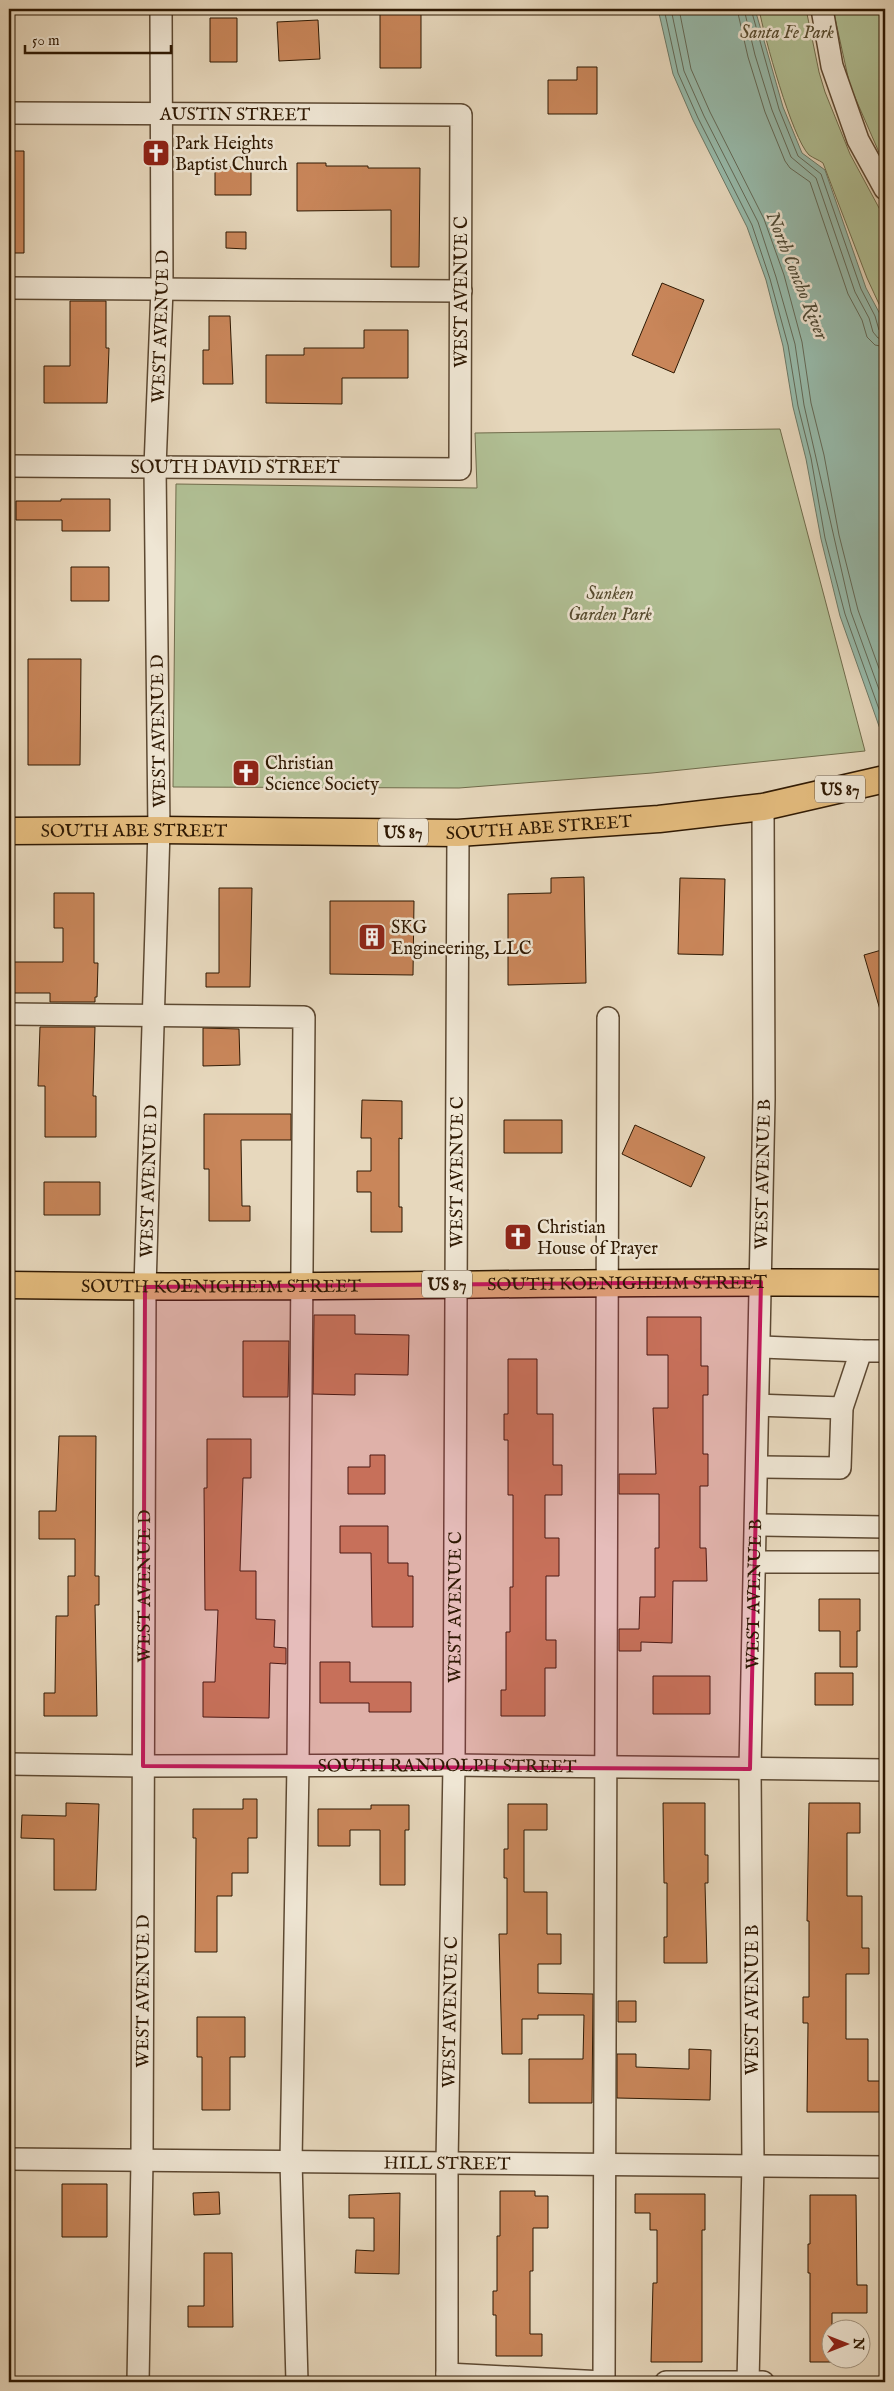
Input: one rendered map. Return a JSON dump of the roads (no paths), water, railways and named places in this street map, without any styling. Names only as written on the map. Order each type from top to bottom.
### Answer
[{"type":"main road","name":"SOUTH ABE STREET","points":[[9,831],[159,830],[458,833],[659,819],[763,807],[885,779]]},
{"type":"main road","name":"SOUTH KOENIGHEIM STREET","points":[[9,1285],[145,1287],[885,1282]]},
{"type":"street","name":"WEST AVENUE D","points":[[138,2382],[142,2161],[145,1287],[159,830],[155,467],[162,289],[161,9]]},
{"type":"street","points":[[822,9],[832,66],[858,140],[885,189]]},
{"type":"street","name":"AUSTIN STREET","points":[[9,113],[462,115]]},
{"type":"street","name":"WEST AVENUE C","points":[[460,469],[462,115]]},
{"type":"street","points":[[9,288],[461,291]]},
{"type":"street","name":"SOUTH DAVID STREET","points":[[9,466],[460,469]]},
{"type":"street","name":"WEST AVENUE B","points":[[748,2382],[753,2164],[750,1769],[761,1282],[764,973],[763,807]]},
{"type":"street","name":"WEST AVENUE C","points":[[448,2378],[447,2163],[454,1765],[458,833]]},
{"type":"street","points":[[9,1014],[154,1014],[304,1018],[298,1765],[291,2161],[297,2382]]},
{"type":"street","points":[[448,2378],[603,2382],[608,1018]]},
{"type":"street","points":[[760,1347],[885,1351]]},
{"type":"street","points":[[757,1467],[840,1468],[842,1408],[861,1351]]},
{"type":"street","points":[[758,1405],[842,1408]]},
{"type":"street","points":[[756,1525],[885,1527]]},
{"type":"street","points":[[755,1562],[885,1562]]},
{"type":"street","name":"SOUTH RANDOLPH STREET","points":[[9,1764],[143,1766],[454,1765],[885,1770]]},
{"type":"street","name":"HILL STREET","points":[[9,2159],[753,2164],[885,2167]]},
{"type":"street","points":[[666,2382],[763,2382]]},
{"type":"water","name":"North Concho River","points":[[658,9],[755,9],[783,107],[802,153],[825,170],[866,288],[880,314],[885,340],[885,743],[840,616],[821,539],[806,459],[793,407],[783,346],[766,280],[747,227],[693,120],[673,74]]},
{"type":"place","name":"Park Heights Baptist Church","points":[[156,153]]},
{"type":"place","name":"Christian Science Society","points":[[246,773]]},
{"type":"place","name":"SKG Engineering, LLC","points":[[372,937]]},
{"type":"place","name":"Christian House of Prayer","points":[[518,1237]]},
{"type":"park label","name":"Santa Fe Park","points":[[787,32]]},
{"type":"park label","name":"Sunken Garden Park","points":[[610,603]]}]
